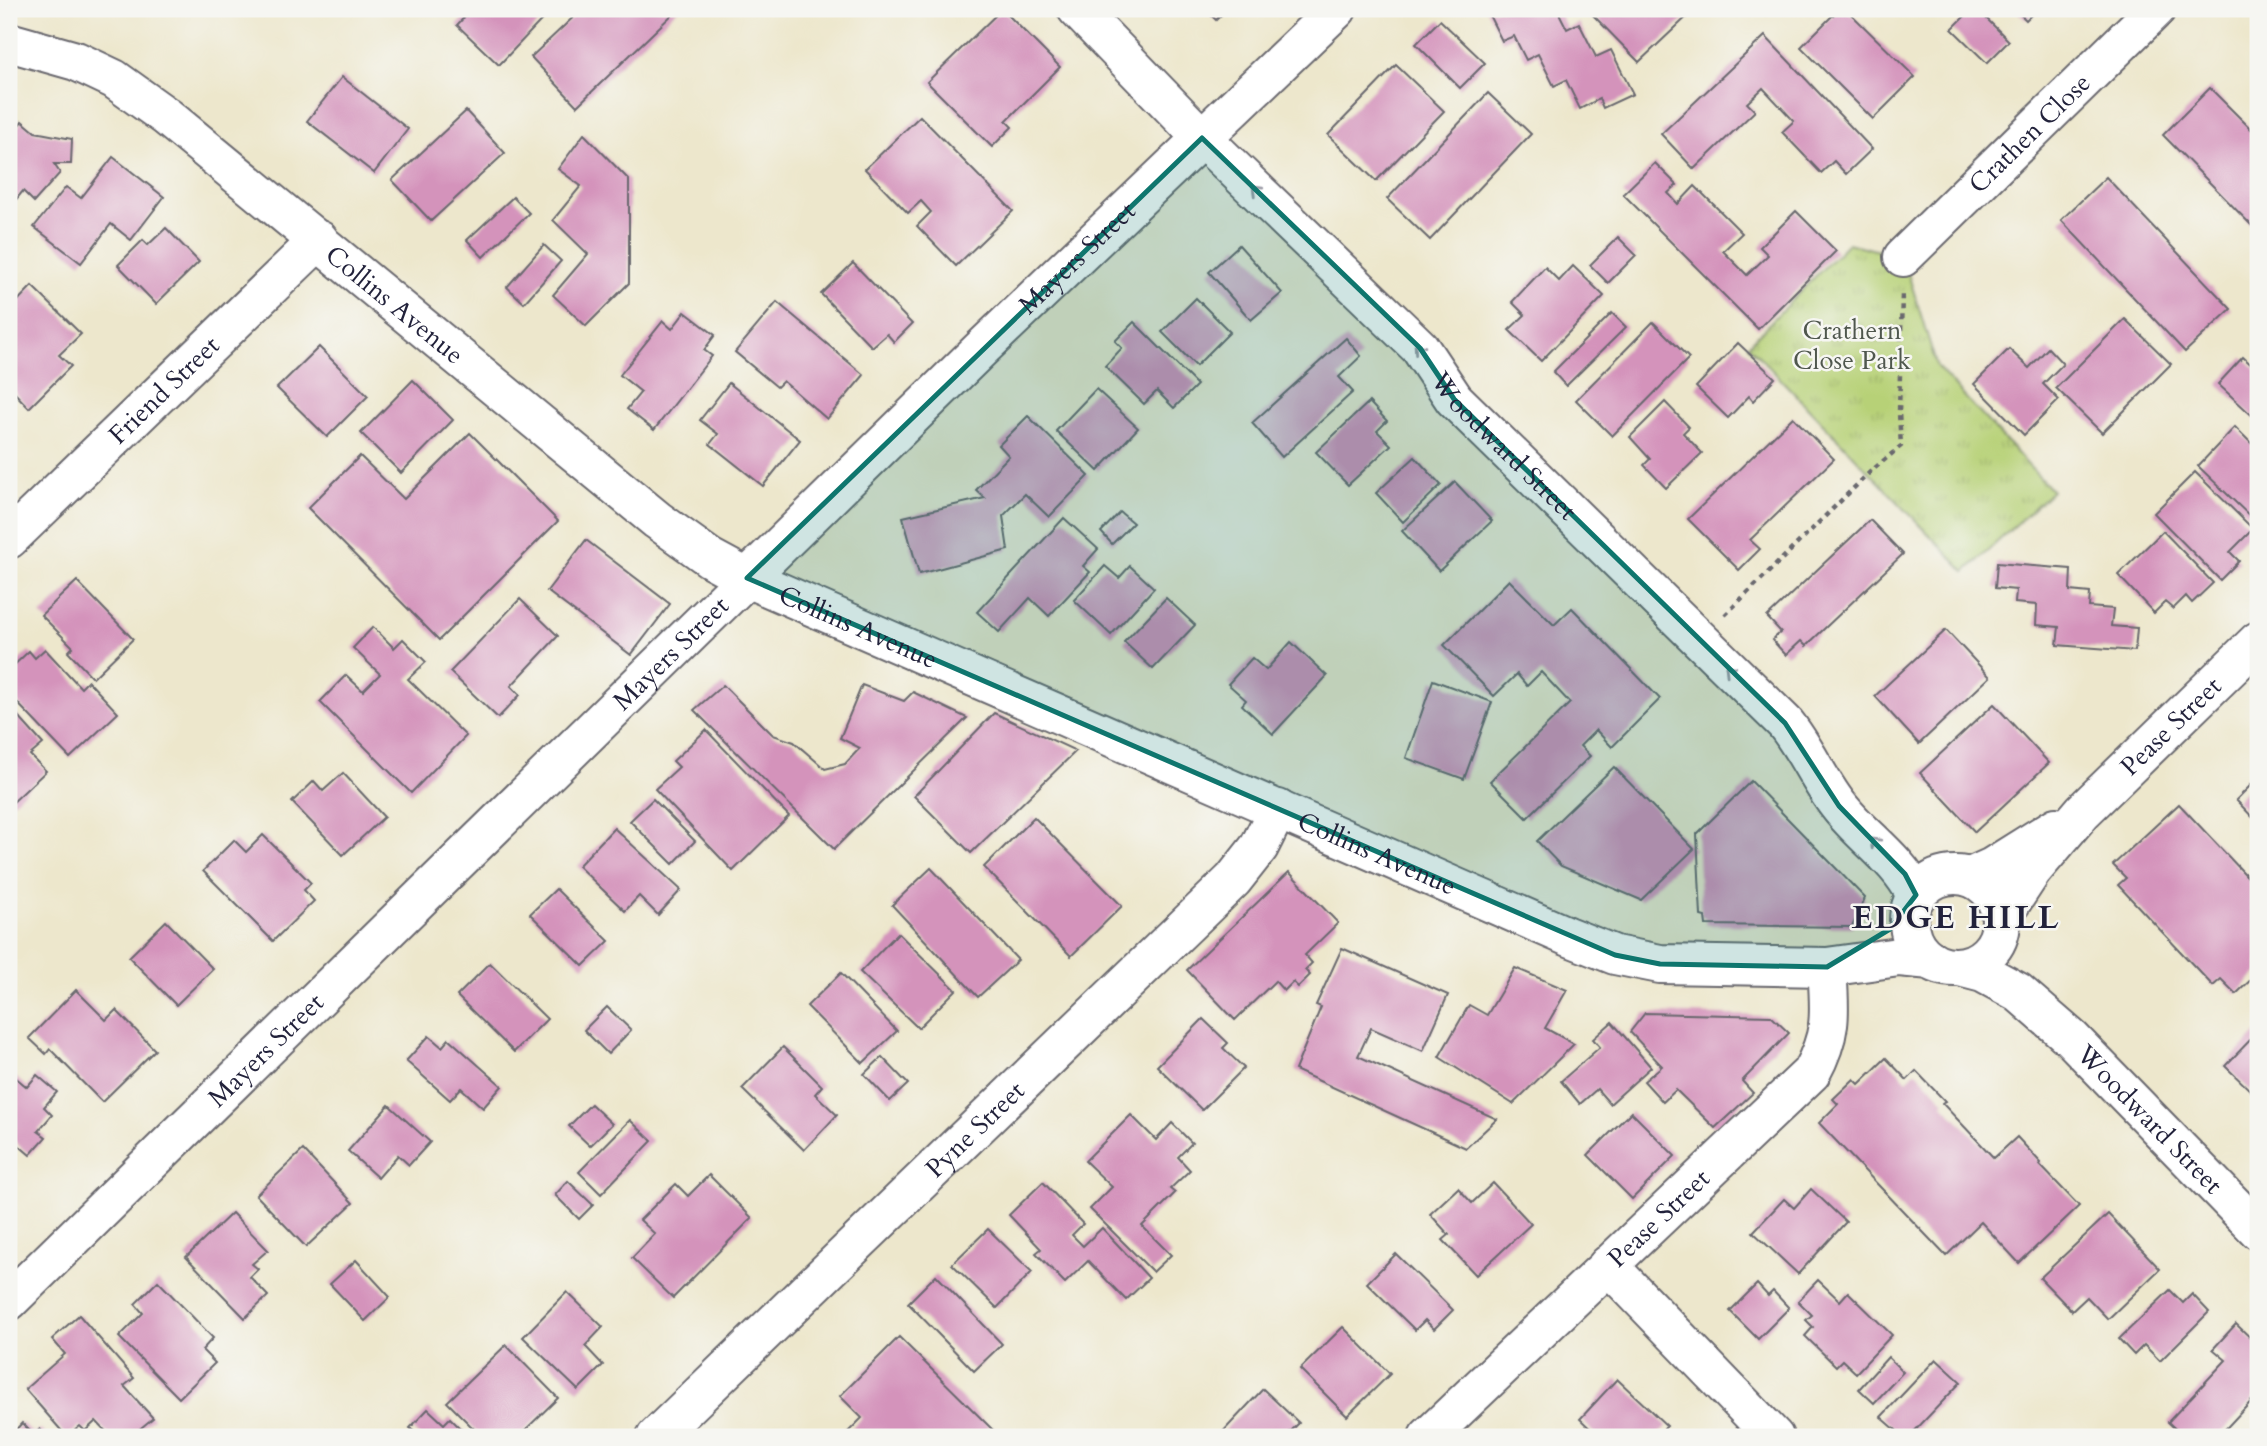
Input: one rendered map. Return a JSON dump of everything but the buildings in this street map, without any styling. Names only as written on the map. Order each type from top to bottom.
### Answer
[{"type":"street","name":"Woodward Street","points":[[1077,9],[1202,138],[1420,348],[1454,399],[1785,723],[1800,742],[1839,806],[1905,874],[1914,902]]},
{"type":"street","name":"Mayers Street","points":[[9,1301],[980,350],[1337,9]]},
{"type":"street","name":"Crathen Close","points":[[1903,257],[2156,9]]},
{"type":"street","name":"Collins Avenue","points":[[9,42],[76,61],[114,79],[167,117],[657,520],[710,558],[747,578],[1615,955],[1660,964],[1827,967],[1899,957],[1946,963]]},
{"type":"street","name":"Friend Street","points":[[9,538],[319,240]]},
{"type":"street","name":"Pease Street","points":[[2001,922],[2032,871],[2083,811],[2258,641]]},
{"type":"street","name":"Pyne Street","points":[[656,1437],[1233,880],[1259,847],[1278,810]]},
{"type":"street","name":"Pease Street","points":[[1970,877],[1992,867],[2083,811]]},
{"type":"street","points":[[1955,874],[1970,877],[1984,884],[2001,910],[1997,941],[1988,954],[1975,963],[1946,963],[1920,950],[1912,938],[1909,923],[1914,902],[1927,884],[1940,877],[1955,874]]},
{"type":"street","name":"Collins Avenue","points":[[1827,967],[1874,941],[1914,902]]},
{"type":"street","name":"Woodward Street","points":[[2001,922],[2071,1038]]},
{"type":"street","name":"Woodward Street","points":[[1946,963],[1983,973],[2018,992],[2071,1038],[2258,1230]]},
{"type":"street","name":"Pease Street","points":[[1428,1437],[1811,1073],[1823,1051],[1828,1031],[1830,1015],[1827,967]]},
{"type":"street","points":[[1608,1265],[1774,1437]]},
{"type":"path","points":[[1700,640],[1870,472],[1901,446],[1899,413],[1903,257]]},
{"type":"highlighted area","points":[[1202,138],[1420,348],[1454,399],[1785,723],[1839,806],[1905,874],[1916,895],[1890,929],[1827,967],[1660,964],[1615,955],[747,578]]},
{"type":"green space","name":"Crathern Close Park","points":[[1848,243],[1903,257],[1937,367],[2052,491],[1965,572],[1748,345]]},
{"type":"district","name":"EDGE HILL","points":[[1956,917]]}]
